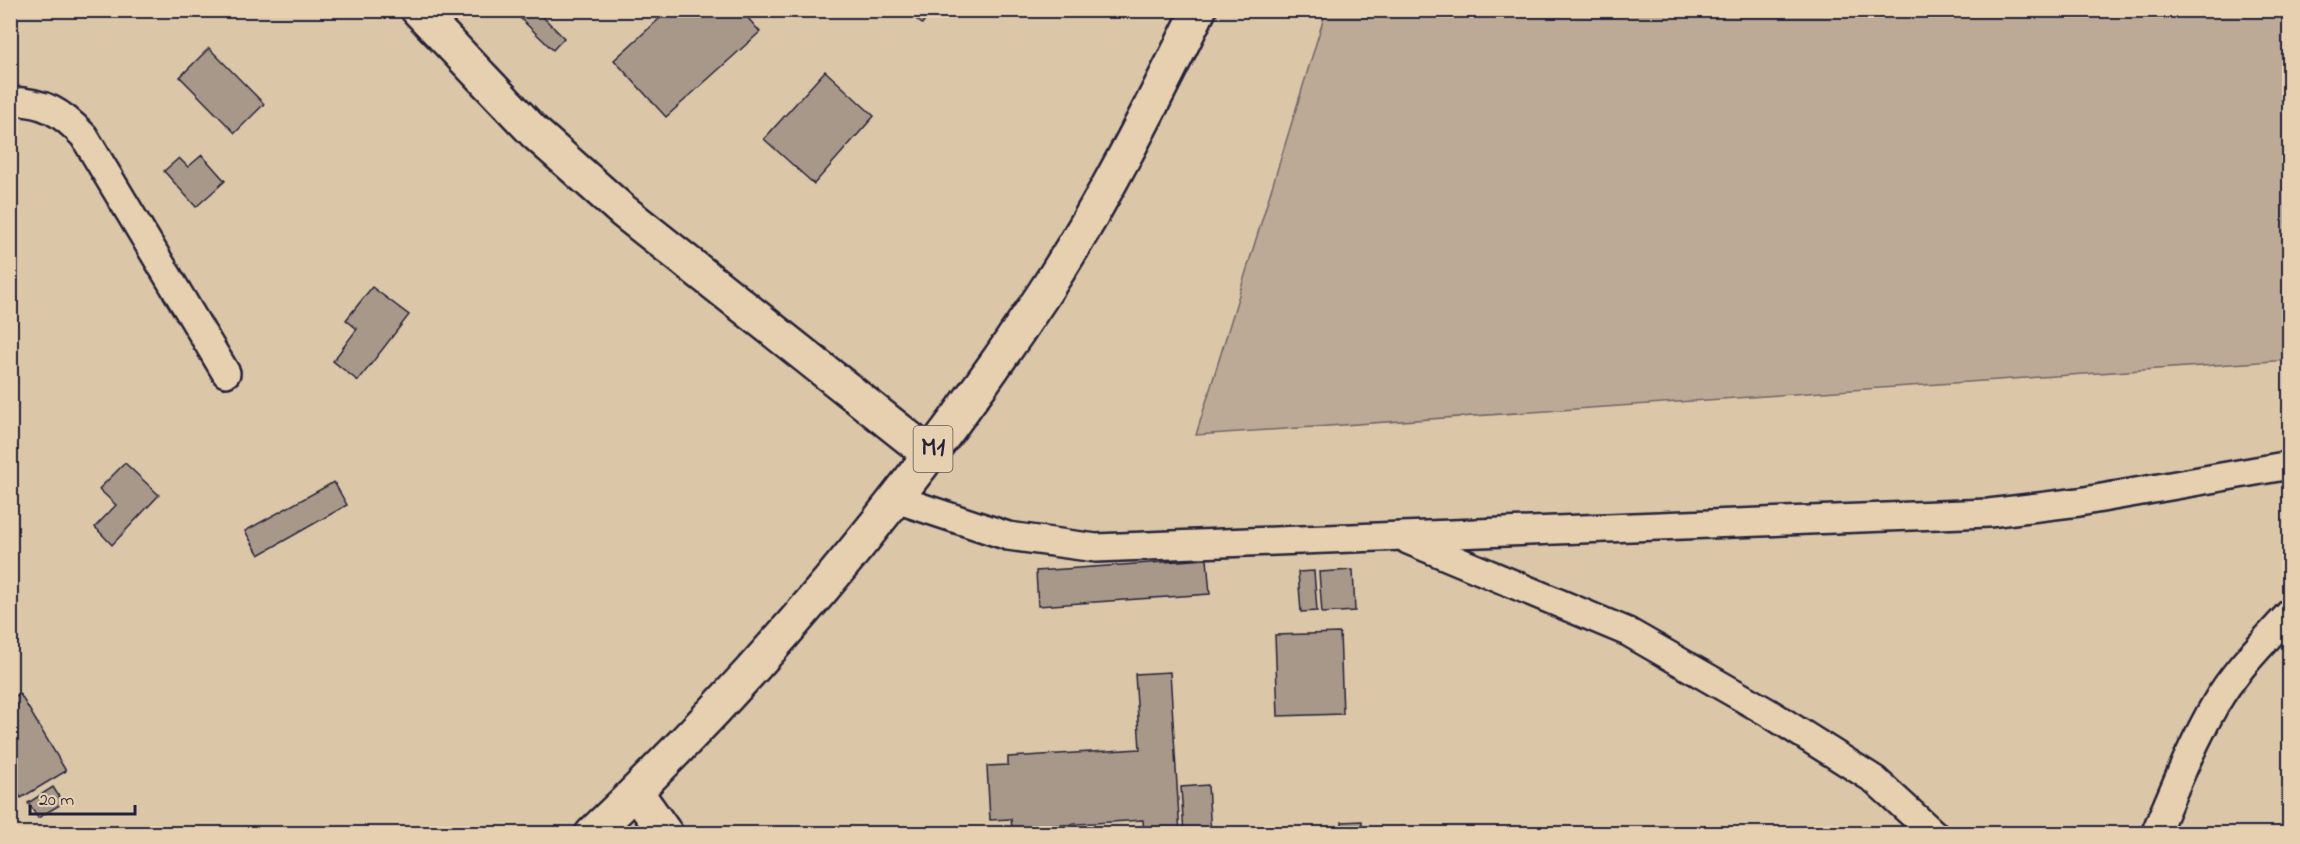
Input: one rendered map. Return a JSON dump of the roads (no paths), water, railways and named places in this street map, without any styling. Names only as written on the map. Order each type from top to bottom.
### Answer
[{"type":"main road","name":"M1","points":[[592,834],[636,792],[766,654],[896,499],[1043,295],[1133,143],[1199,10]]},
{"type":"main road","points":[[432,15],[535,133],[623,211],[929,454]]},
{"type":"main road","points":[[636,792],[666,834]]},
{"type":"street","points":[[10,101],[44,106],[66,117],[84,136],[226,373]]},
{"type":"street","points":[[896,499],[1008,536],[1096,548],[1989,513],[2079,502],[2289,465]]},
{"type":"street","points":[[1399,536],[1629,632],[1769,713],[1875,780],[1934,834]]},
{"type":"street","points":[[2156,834],[2191,750],[2217,701],[2249,658],[2289,613]]}]
